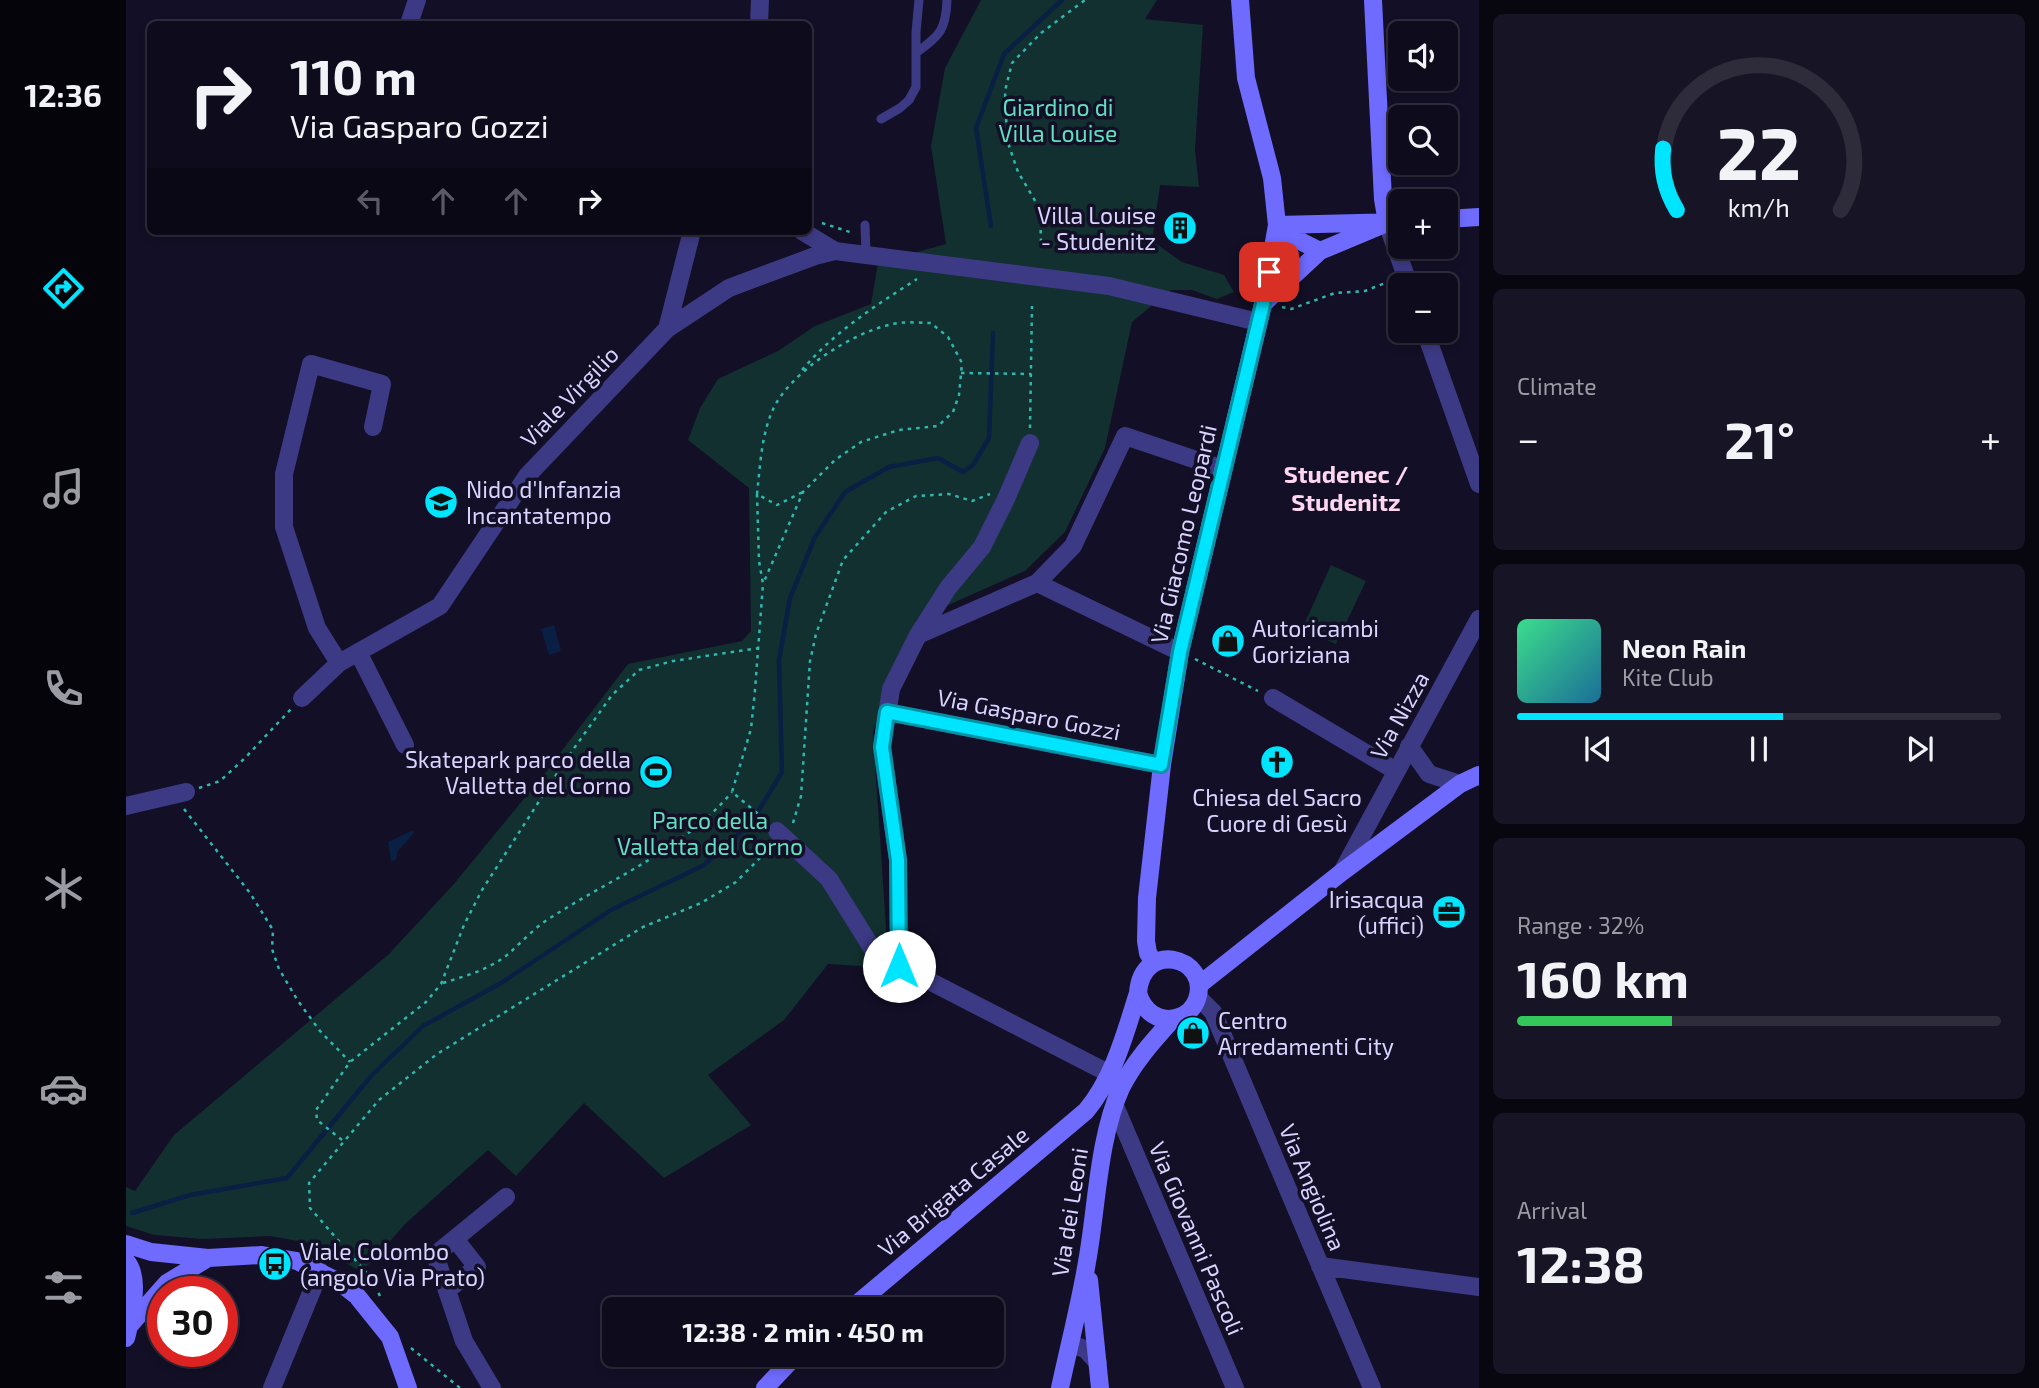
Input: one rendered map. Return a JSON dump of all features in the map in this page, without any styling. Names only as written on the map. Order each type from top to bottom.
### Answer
[{"type":"main road","name":"Via Giacomo Leopardi","points":[[1159,961],[1148,953],[1146,941],[1147,898],[1161,765],[1180,652],[1258,322],[1268,305],[1277,225],[1272,178],[1246,78],[1240,0]]},
{"type":"main road","points":[[1373,0],[1383,199],[1388,210]]},
{"type":"main road","points":[[1458,218],[1479,217]]},
{"type":"main road","points":[[1277,225],[1324,222],[1388,223]]},
{"type":"main road","points":[[1277,225],[1290,236],[1320,251]]},
{"type":"main road","points":[[1268,305],[1320,251],[1388,225]]},
{"type":"main road","name":"Via Brigata Casale","points":[[865,1297],[1086,1111],[1145,1022],[1184,1016],[1201,991],[1342,873],[1460,784],[1479,775]]},
{"type":"main road","points":[[1159,961],[1177,960],[1188,965],[1201,991]]},
{"type":"main road","name":"Via Brigata Casale","points":[[1113,1068],[1138,993],[1139,981],[1144,970],[1159,961]]},
{"type":"main road","points":[[1138,993],[1141,1002],[1163,1018]]},
{"type":"main road","name":"Via dei Leoni","points":[[1060,1388],[1087,1263],[1106,1136],[1121,1089],[1163,1018]]},
{"type":"main road","points":[[1086,1111],[1106,1136]]},
{"type":"main road","points":[[126,1244],[151,1252],[208,1258],[262,1255],[297,1261],[320,1271],[357,1296],[390,1337],[408,1388]]},
{"type":"main road","points":[[128,1332],[167,1283],[208,1258]]},
{"type":"main road","points":[[126,1261],[131,1267],[134,1293],[128,1332]]},
{"type":"main road","points":[[1087,1263],[1100,1388]]},
{"type":"main road","points":[[765,1388],[785,1367]]},
{"type":"street","points":[[411,21],[417,0]]},
{"type":"street","points":[[759,21],[760,0]]},
{"type":"street","name":"Viale Virgilio","points":[[667,329],[691,235]]},
{"type":"street","points":[[809,235],[835,251],[1110,286],[1258,322]]},
{"type":"street","name":"Viale Virgilio","points":[[302,698],[339,663],[440,606],[527,476],[667,329],[729,288],[835,251]]},
{"type":"street","points":[[1429,343],[1479,484]]},
{"type":"street","points":[[339,663],[317,628],[284,527],[284,474],[311,365],[382,384],[373,427]]},
{"type":"street","points":[[918,635],[1037,583],[1073,546],[1125,436],[1223,469]]},
{"type":"street","points":[[899,966],[898,860],[882,747],[891,689],[918,635],[948,588],[982,547],[1030,443]]},
{"type":"street","points":[[1037,583],[1180,652]]},
{"type":"street","name":"Via Nizza","points":[[1342,873],[1479,619]]},
{"type":"street","points":[[358,653],[405,745]]},
{"type":"street","points":[[1273,698],[1395,771]]},
{"type":"street","name":"Via Gasparo Gozzi","points":[[887,712],[1161,765]]},
{"type":"street","points":[[1409,746],[1429,774],[1460,784]]},
{"type":"street","points":[[126,806],[179,794]]},
{"type":"street","points":[[779,833],[829,879],[875,953],[1113,1068]]},
{"type":"street","name":"Via Angiolina","points":[[1201,991],[1213,1012],[1372,1388]]},
{"type":"street","name":"Via Giovanni Pascoli","points":[[1115,1106],[1234,1388]]},
{"type":"street","points":[[492,1388],[464,1341],[435,1255],[506,1198]]},
{"type":"street","points":[[447,1290],[477,1267],[455,1239]]},
{"type":"street","points":[[1320,1266],[1479,1287]]},
{"type":"street","points":[[272,1388],[320,1271]]},
{"type":"street","points":[[1070,1344],[1084,1349],[1098,1363]]},
{"type":"lane","points":[[881,119],[900,108],[916,87],[919,0]]},
{"type":"lane","points":[[917,52],[938,38],[947,13],[947,0]]},
{"type":"lane","points":[[865,225],[866,255]]},
{"type":"path","points":[[1041,242],[1040,209],[1018,172],[1007,140],[1005,91],[1012,64],[1041,33],[1085,0]]},
{"type":"path","points":[[442,984],[479,972],[505,957],[544,922],[694,831],[732,792],[751,729],[763,584],[758,561],[757,494],[761,453],[771,413],[819,350],[849,324],[941,264]]},
{"type":"path","points":[[1268,305],[1291,309],[1335,293],[1388,285]]},
{"type":"path","points":[[1030,443],[1032,306]]},
{"type":"path","points":[[757,494],[777,505],[803,492],[835,460],[861,442],[899,429],[938,426],[953,412],[959,395],[962,363],[948,337],[931,323],[894,323],[858,336],[798,375]]},
{"type":"path","points":[[961,373],[1031,374]]},
{"type":"path","points":[[380,1297],[372,1278],[310,1208],[309,1183],[379,1100],[437,1054],[643,927],[701,903],[736,882],[779,833],[793,824],[801,796],[810,661],[816,634],[843,559],[886,512],[916,496],[949,494],[972,501],[988,495],[996,488]]},
{"type":"path","points":[[763,584],[803,492]]},
{"type":"path","points":[[343,1141],[319,1122],[316,1110],[350,1062],[426,1002],[442,984],[464,925],[482,890],[565,761],[612,695],[639,670],[673,661],[758,648]]},
{"type":"path","points":[[1180,652],[1273,698]]},
{"type":"path","points":[[302,698],[245,758],[219,781],[179,794],[250,893],[273,930],[272,949],[279,969],[298,1001],[320,1031],[350,1062]]},
{"type":"path","points":[[732,792],[779,833]]},
{"type":"path","points":[[390,1337],[409,1346],[460,1388]]},
{"type":"green space","name":"Parco della Valletta del Corno","points":[[981,0],[1157,0],[1145,19],[1203,25],[1195,150],[1199,187],[1160,185],[1152,241],[1182,262],[1224,275],[1234,292],[1217,299],[1192,290],[1171,290],[1132,322],[1105,448],[1065,532],[1025,571],[917,619],[873,732],[887,942],[894,967],[884,976],[861,966],[828,964],[784,1020],[708,1075],[751,1125],[664,1178],[584,1103],[516,1176],[488,1150],[405,1224],[373,1261],[360,1271],[309,1243],[270,1236],[203,1239],[154,1235],[126,1226],[126,1187],[135,1191],[174,1135],[389,954],[453,885],[541,778],[628,664],[742,641],[751,631],[749,488],[688,440],[700,408],[718,379],[778,351],[815,326],[871,304],[878,263],[946,244],[931,146],[945,68]]},
{"type":"green space","points":[[1331,565],[1366,581],[1336,644],[1302,629]]},
{"type":"water","points":[[554,625],[561,651],[549,655],[541,629]]},
{"type":"water","points":[[413,830],[414,833],[398,851],[396,860],[391,861],[388,842]]},
{"type":"waterway","points":[[991,226],[976,128],[1004,54],[1062,0]]},
{"type":"waterway","points":[[132,1213],[190,1195],[287,1178],[371,1076],[423,1026],[501,983],[611,910],[704,865],[751,823],[782,772],[779,660],[790,598],[815,537],[845,492],[889,467],[938,458],[963,472],[973,465],[989,438],[993,333]]},
{"type":"place","name":"Villa Louise - Studenitz","points":[[1180,228]]},
{"type":"place","name":"Nido d'Infanzia Incantatempo","points":[[441,502]]},
{"type":"place","name":"Autoricambi Goriziana","points":[[1228,641]]},
{"type":"place","name":"Chiesa del Sacro Cuore di Gesù","points":[[1277,762]]},
{"type":"place","name":"Skatepark parco della Valletta del Corno","points":[[656,772]]},
{"type":"place","name":"Irisacqua (uffici)","points":[[1449,912]]},
{"type":"place","name":"Centro Arredamenti City","points":[[1193,1033]]},
{"type":"place","name":"Viale Colombo (angolo Via Prato)","points":[[275,1264]]},
{"type":"district","name":"Studenec / Studenitz","points":[[1346,487]]},
{"type":"route","points":[[899,966],[898,860],[882,747],[887,712],[1161,765],[1180,652],[1269,272]]},
{"type":"park label","name":"Giardino di Villa Louise","points":[[1058,120]]}]
